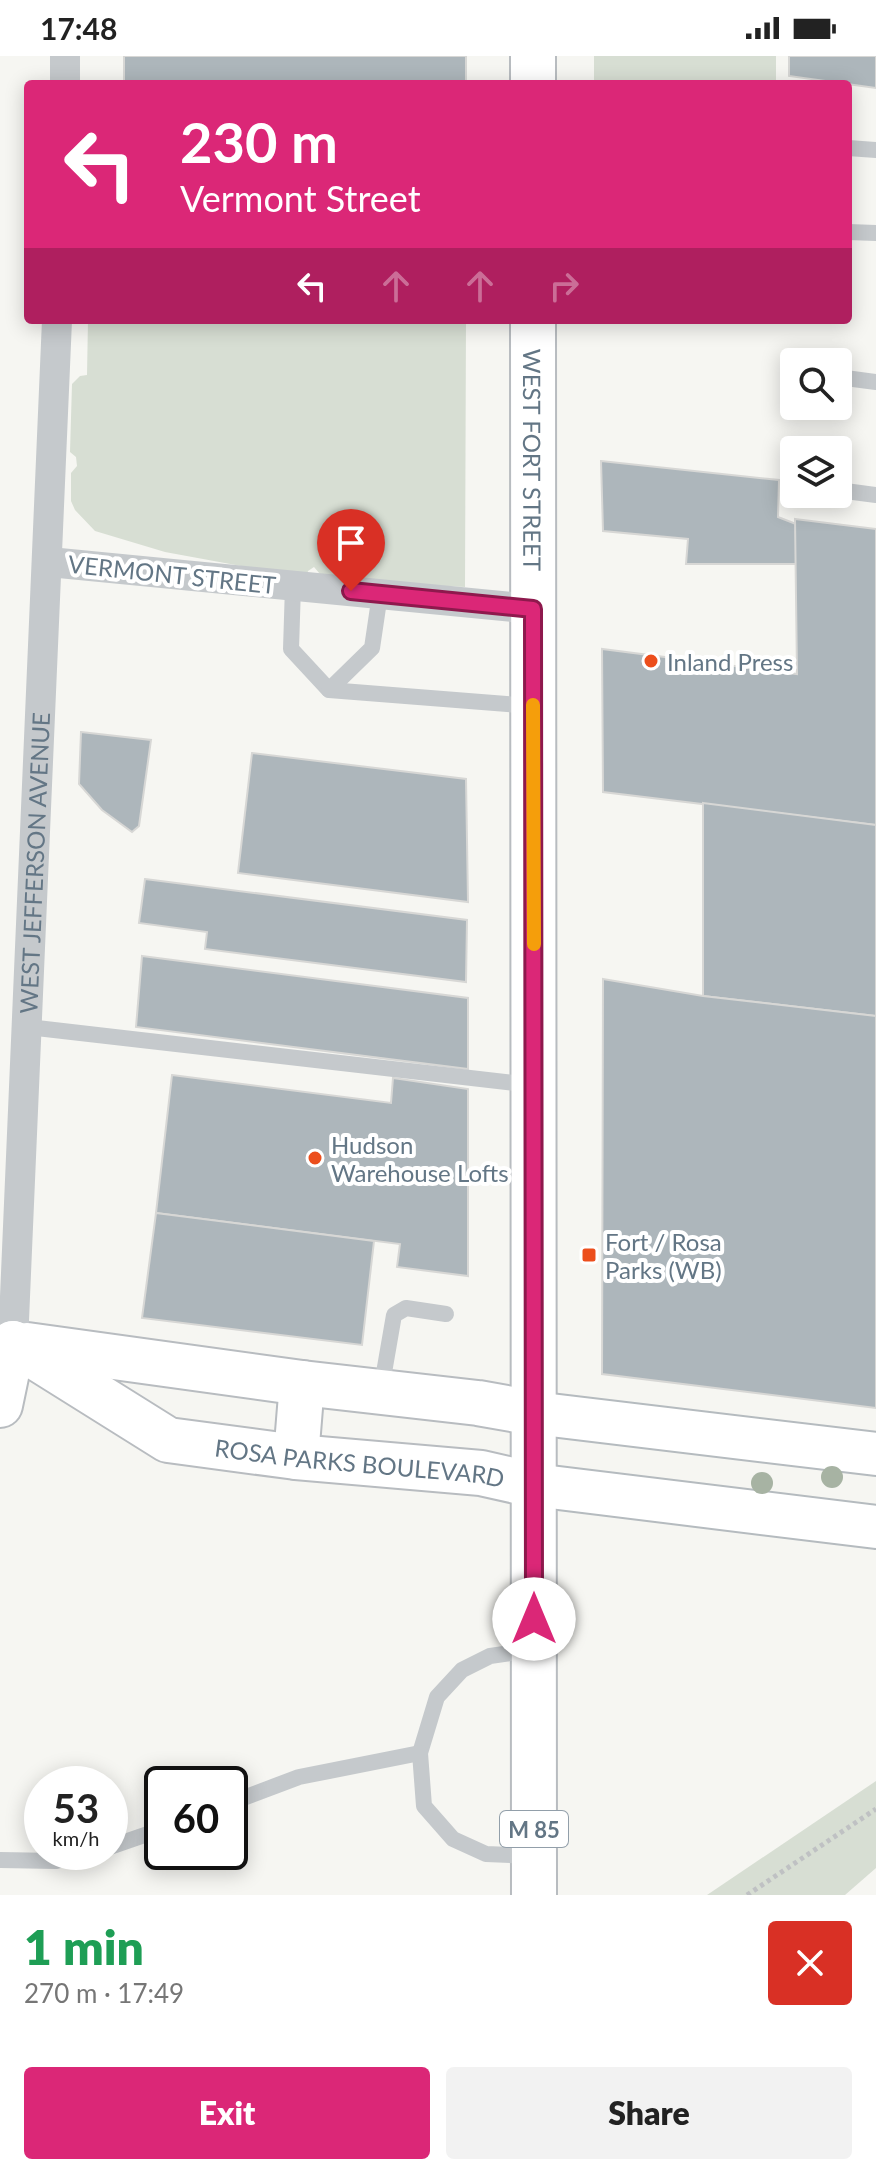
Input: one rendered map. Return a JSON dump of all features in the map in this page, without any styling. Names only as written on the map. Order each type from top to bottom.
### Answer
[{"type":"main road","points":[[533,56],[533,80]]},
{"type":"main road","name":"WEST FORT STREET","points":[[533,324],[534,1876]]},
{"type":"main road","points":[[6,1342],[534,1413],[876,1454]]},
{"type":"main road","name":"WEST JEFFERSON AVENUE","points":[[0,1405],[6,1342]]},
{"type":"main road","name":"ROSA PARKS BOULEVARD","points":[[6,1342],[168,1440],[296,1457],[481,1473],[534,1485],[876,1527]]},
{"type":"main road","points":[[296,1457],[302,1383]]},
{"type":"street","points":[[65,56],[65,80]]},
{"type":"street","name":"WEST JEFFERSON AVENUE","points":[[6,1342],[28,1027],[57,324]]},
{"type":"street","name":"VERMONT STREET","points":[[49,562],[533,609]]},
{"type":"lane","points":[[852,148],[876,150]]},
{"type":"lane","points":[[852,232],[876,233]]},
{"type":"lane","points":[[852,379],[876,382]]},
{"type":"lane","points":[[852,492],[876,495]]},
{"type":"lane","points":[[293,586],[291,649],[329,690],[533,706]]},
{"type":"lane","points":[[329,690],[372,648],[380,594]]},
{"type":"lane","points":[[28,1027],[534,1085]]},
{"type":"lane","points":[[380,1392],[394,1315],[406,1308],[446,1314]]},
{"type":"lane","points":[[534,1649],[490,1656],[462,1670],[437,1697],[420,1753],[424,1806],[453,1839],[534,1876]]},
{"type":"lane","points":[[248,1796],[299,1777],[420,1753]]},
{"type":"lane","points":[[0,1860],[24,1860]]},
{"type":"path","points":[[747,1895],[876,1809]]},
{"type":"shaded area","points":[[594,56],[776,56],[776,80],[594,80]]},
{"type":"shaded area","points":[[88,324],[466,324],[465,587],[325,580],[314,567],[308,571],[306,578],[165,552],[95,531],[75,510],[71,501],[71,473],[77,466],[76,457],[70,452],[72,384],[80,376],[87,375]]},
{"type":"shaded area","points":[[876,1781],[876,1868],[845,1895],[707,1895]]},
{"type":"building","points":[[124,56],[466,56],[466,80],[124,80]]},
{"type":"building","points":[[789,56],[876,56],[876,88],[852,85],[852,80],[789,76]]},
{"type":"building","points":[[601,461],[779,480],[778,517],[796,524],[797,564],[686,564],[688,539],[603,531]]},
{"type":"building","name":"Inland Press","points":[[795,519],[876,529],[876,825],[603,792],[602,649],[797,674]]},
{"type":"building","points":[[81,732],[151,740],[139,826],[132,832],[102,810],[79,784]]},
{"type":"building","points":[[252,753],[466,779],[468,902],[238,873]]},
{"type":"building","points":[[703,803],[876,825],[876,1016],[703,996]]},
{"type":"building","points":[[145,879],[467,920],[466,982],[205,949],[207,932],[139,923]]},
{"type":"building","points":[[142,956],[468,998],[468,1069],[136,1027]]},
{"type":"building","points":[[603,979],[703,996],[876,1016],[876,1408],[602,1374]]},
{"type":"building","name":"Hudson Warehouse Lofts","points":[[172,1075],[391,1103],[393,1078],[468,1089],[468,1276],[397,1267],[400,1244],[156,1213]]},
{"type":"building","points":[[156,1213],[374,1241],[362,1345],[142,1318]]},
{"type":"slow traffic","points":[[533,705],[534,944]]},
{"type":"place","name":"Inland Press","points":[[651,661]]},
{"type":"place","name":"Hudson Warehouse Lofts","points":[[315,1158]]},
{"type":"place","name":"Fort / Rosa Parks (WB)","points":[[589,1255]]},
{"type":"route","points":[[351,591],[533,609],[534,1619]]}]
